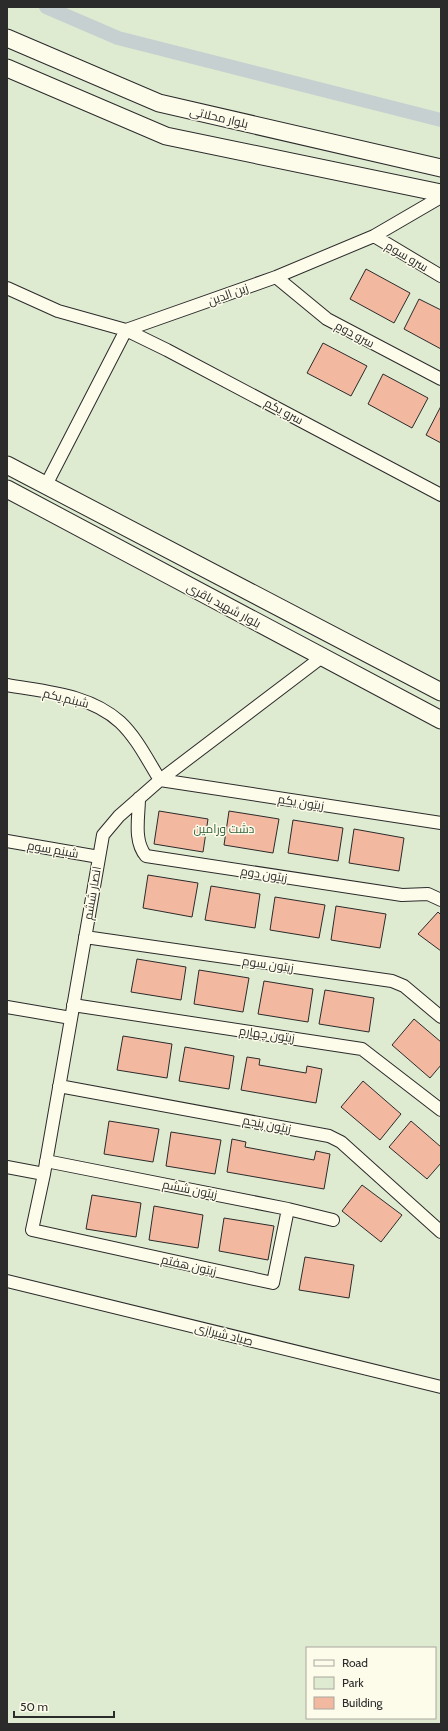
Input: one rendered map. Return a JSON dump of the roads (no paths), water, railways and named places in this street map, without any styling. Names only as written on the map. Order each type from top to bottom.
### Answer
[{"type":"street","name":"بلوار محلاتی","points":[[7,38],[159,103],[441,168]]},
{"type":"street","points":[[7,68],[166,136],[441,193]]},
{"type":"street","name":"زین الدین","points":[[126,330],[276,277],[374,236],[441,197]]},
{"type":"street","name":"سرو سوم","points":[[374,236],[441,276]]},
{"type":"street","name":"سرو دوم","points":[[276,277],[327,319],[441,379]]},
{"type":"street","points":[[7,288],[58,311],[126,330],[46,485]]},
{"type":"street","name":"سرو یکم","points":[[126,330],[168,350],[441,495]]},
{"type":"street","name":"بلوار شهید باقری","points":[[7,465],[441,692]]},
{"type":"street","name":"بلوار شهید باقری","points":[[7,489],[441,720]]},
{"type":"street","points":[[322,657],[335,636]]},
{"type":"street","name":"انصار ششم","points":[[32,1230],[44,1174],[103,835],[119,816],[160,780],[322,657]]},
{"type":"street","name":"شبنم یکم","points":[[7,685],[79,698],[97,706],[120,722],[139,745],[160,780]]},
{"type":"street","name":"زیتون یکم","points":[[160,780],[441,823]]},
{"type":"street","name":"زیتون دوم","points":[[139,798],[139,842],[141,850],[146,856],[402,895],[428,894],[441,900]]},
{"type":"street","name":"شبنم سوم","points":[[7,841],[99,857]]},
{"type":"street","name":"زیتون سوم","points":[[85,937],[392,980],[404,986],[441,1016]]},
{"type":"street","name":"زیتون چهارم","points":[[73,1005],[362,1049],[441,1110]]},
{"type":"street","points":[[7,1006],[71,1018]]},
{"type":"street","name":"زیتون پنجم","points":[[59,1086],[329,1136],[341,1142],[441,1232]]},
{"type":"street","name":"زیتون ششم","points":[[46,1160],[288,1209],[333,1220]]},
{"type":"street","points":[[7,1168],[44,1174]]},
{"type":"street","name":"زیتون هفتم","points":[[32,1230],[273,1283],[288,1209]]},
{"type":"street","name":"صیاد شیرازی","points":[[7,1281],[441,1386]]},
{"type":"waterway","points":[[46,7],[118,38],[441,120]]},
{"type":"park label","name":"دشت ورامین","points":[[224,828]]}]
